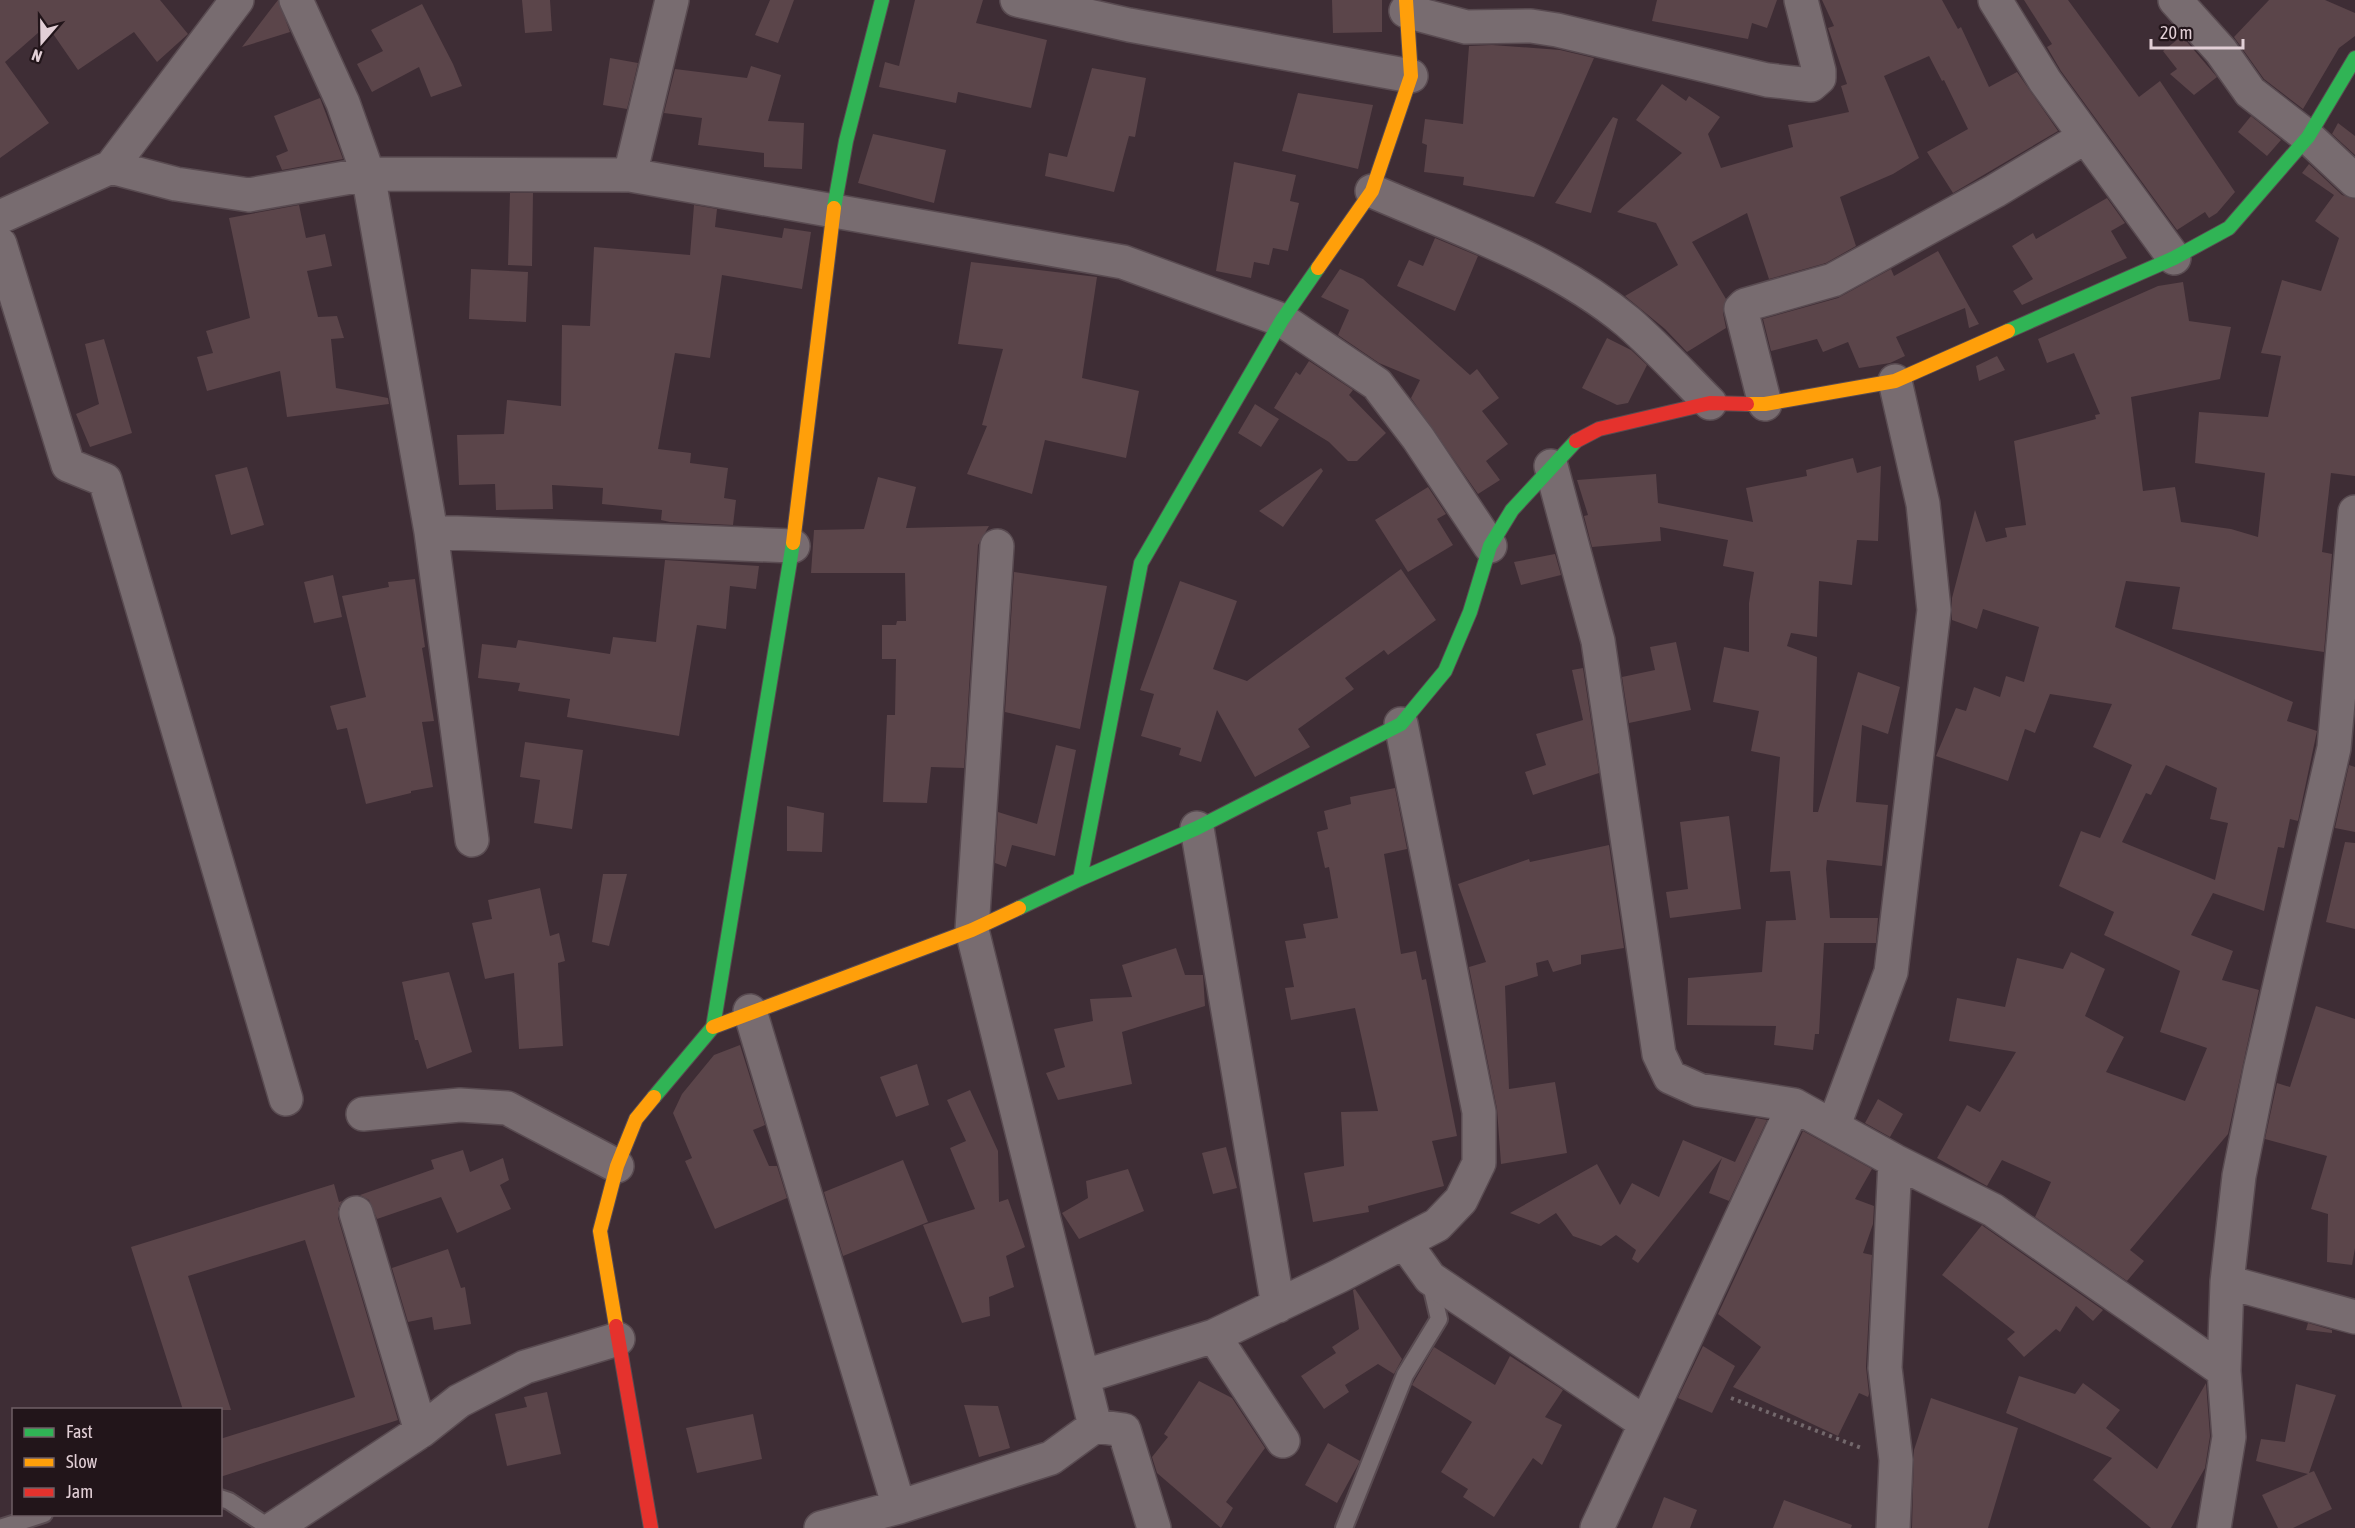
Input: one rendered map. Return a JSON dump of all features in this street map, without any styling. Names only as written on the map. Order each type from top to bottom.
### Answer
[{"type":"street","points":[[0,217],[111,167],[237,0]]},
{"type":"street","points":[[630,175],[672,0]]},
{"type":"street","points":[[713,1027],[793,546],[834,210],[846,141],[882,0]]},
{"type":"street","points":[[1017,0],[1131,13],[1411,76]]},
{"type":"street","points":[[1080,879],[1142,563],[1282,320],[1372,191],[1411,76],[1406,5],[1466,27],[1531,26],[1557,30],[1767,80],[1811,86],[1819,78],[1819,71],[1801,0]]},
{"type":"street","points":[[1995,0],[2044,81],[2174,258]]},
{"type":"street","points":[[2175,0],[2221,51],[2250,92],[2308,137],[2355,181]]},
{"type":"street","points":[[308,4],[368,174],[431,532],[472,840]]},
{"type":"street","points":[[651,1528],[600,1231],[617,1166],[636,1119],[713,1027],[750,1011],[972,930],[1080,879],[1197,828],[1401,723],[1445,671],[1470,612],[1490,546],[1512,510],[1575,442],[1599,429],[1710,403],[1765,404],[1894,381],[2174,258],[2229,228],[2308,137],[2355,58]]},
{"type":"street","points":[[1765,404],[1741,309],[1745,305],[1833,280],[1995,191],[2085,137]]},
{"type":"street","points":[[111,167],[176,184],[249,195],[368,174],[630,175],[1123,262],[1282,320],[1377,384],[1418,438],[1490,546]]},
{"type":"street","points":[[1372,191],[1545,268],[1588,293],[1628,322],[1710,403]]},
{"type":"street","points":[[0,244],[68,465],[105,480],[286,1099]]},
{"type":"street","points":[[1834,1125],[1891,972],[1934,610],[1923,504],[1894,381]]},
{"type":"street","points":[[1551,466],[1598,641],[1659,1054],[1670,1077],[1699,1090],[1794,1105],[1834,1125],[1895,1161],[1993,1210],[2224,1371]]},
{"type":"street","points":[[2214,1528],[2229,1437],[2224,1371],[2227,1282],[2239,1176],[2253,1102],[2344,754],[2355,512]]},
{"type":"street","points":[[431,532],[793,546]]},
{"type":"street","points":[[997,546],[972,930],[1085,1376],[1095,1426]]},
{"type":"street","points":[[1085,1376],[1214,1336],[1405,1243],[1437,1225],[1461,1200],[1479,1163],[1479,1112],[1401,723]]},
{"type":"street","points":[[1197,828],[1278,1306]]},
{"type":"street","points":[[750,1011],[899,1507]]},
{"type":"street","points":[[363,1114],[460,1105],[507,1108],[617,1166]]},
{"type":"street","points":[[1597,1528],[1794,1105]]},
{"type":"street","points":[[1893,1528],[1896,1460],[1885,1368],[1895,1161]]},
{"type":"street","points":[[356,1213],[421,1431]]},
{"type":"street","points":[[1405,1243],[1430,1278],[1645,1423]]},
{"type":"street","points":[[2227,1282],[2355,1317]]},
{"type":"street","points":[[1214,1336],[1283,1441]]},
{"type":"street","points":[[272,1528],[421,1431],[459,1401],[525,1367],[618,1339]]},
{"type":"street","points":[[820,1528],[899,1507],[1051,1458],[1095,1426],[1124,1430],[1154,1528]]},
{"type":"lane","points":[[1344,1528],[1405,1375],[1439,1319],[1430,1278]]},
{"type":"lane","points":[[222,1499],[272,1528]]},
{"type":"lane","points":[[0,1528],[41,1516]]},
{"type":"path","points":[[1731,1398],[1840,1441],[1896,1460]]},
{"type":"building","points":[[0,0],[160,0],[188,34],[157,62],[134,32],[78,70],[47,25],[5,62],[49,123],[0,158]]},
{"type":"building","points":[[278,0],[290,32],[242,47],[271,9]]},
{"type":"building","points":[[522,0],[550,0],[552,31],[525,33]]},
{"type":"building","points":[[770,0],[794,0],[778,43],[755,35]]},
{"type":"building","points":[[915,0],[983,0],[976,23],[1047,40],[1031,108],[958,92],[956,103],[879,87],[885,62],[899,66]]},
{"type":"building","points":[[1332,0],[1382,0],[1382,32],[1333,33]]},
{"type":"building","points":[[1657,0],[1777,0],[1767,28],[1752,23],[1748,39],[1652,21]]},
{"type":"building","points":[[1822,0],[1942,0],[1958,29],[1961,27],[1989,87],[2017,72],[2058,131],[1953,193],[1927,152],[1968,129],[1944,80],[1942,81],[1929,56],[1884,76],[1919,158],[1893,174],[1840,197],[1856,246],[1826,263],[1769,279],[1747,213],[1692,242],[1726,299],[1723,313],[1726,328],[1687,352],[1665,329],[1625,296],[1678,265],[1656,223],[1617,212],[1682,153],[1636,120],[1662,84],[1686,101],[1689,96],[1720,117],[1708,134],[1721,168],[1793,147],[1788,125],[1849,112],[1841,86],[1847,84],[1828,28],[1834,26]]},
{"type":"building","points":[[2024,0],[2068,0],[2139,97],[2160,81],[2235,192],[2217,213],[2209,218],[2205,212],[2177,230],[2061,71],[2047,47],[2052,44]]},
{"type":"building","points":[[2269,0],[2325,0],[2355,13],[2355,36],[2339,48],[2303,109],[2264,79],[2234,37]]},
{"type":"building","points":[[422,4],[462,86],[431,97],[419,67],[372,92],[357,64],[383,51],[371,30]]},
{"type":"building","points":[[2182,36],[2217,77],[2194,95],[2170,74],[2177,69],[2163,51]]},
{"type":"building","points":[[1492,45],[1560,50],[1594,58],[1534,197],[1463,185],[1464,177],[1424,172],[1427,145],[1422,143],[1425,119],[1463,124],[1469,46]]},
{"type":"building","points":[[610,58],[638,63],[627,109],[603,105]]},
{"type":"building","points":[[751,66],[781,75],[768,121],[804,123],[802,169],[764,167],[764,153],[698,145],[702,118],[664,113],[675,69],[747,78]]},
{"type":"building","points":[[1092,68],[1146,78],[1135,137],[1129,136],[1114,192],[1045,176],[1049,153],[1067,157]]},
{"type":"building","points":[[1298,93],[1373,105],[1358,169],[1282,151]]},
{"type":"building","points":[[320,98],[343,159],[282,170],[276,156],[288,151],[274,116]]},
{"type":"building","points":[[2251,116],[2281,140],[2267,156],[2238,132]]},
{"type":"building","points":[[1613,117],[1618,119],[1591,213],[1555,203]]},
{"type":"building","points":[[2338,123],[2355,136],[2355,155],[2332,134]]},
{"type":"building","points":[[873,134],[946,150],[934,203],[858,183]]},
{"type":"building","points":[[1234,162],[1296,175],[1290,201],[1299,203],[1288,251],[1273,248],[1269,265],[1254,262],[1251,278],[1216,271]]},
{"type":"building","points":[[2309,164],[2342,195],[2355,199],[2355,476],[2331,473],[2322,552],[2332,554],[2324,652],[2172,629],[2180,587],[2126,581],[2115,627],[2293,702],[2287,721],[2317,731],[2298,821],[2290,819],[2284,848],[2278,847],[2264,911],[2213,893],[2191,935],[2233,951],[2222,980],[2259,990],[2228,1134],[2130,1250],[2144,1261],[2127,1281],[2035,1217],[2051,1182],[2002,1160],[1987,1186],[1937,1158],[1967,1105],[1980,1112],[2016,1052],[1949,1041],[1957,998],[2005,1007],[2017,958],[2063,969],[2071,952],[2105,969],[2085,1016],[2124,1037],[2106,1072],[2185,1101],[2207,1048],[2160,1032],[2180,971],[2104,935],[2114,912],[2059,886],[2081,831],[2100,838],[2132,765],[2093,747],[2112,704],[2050,694],[2035,733],[2025,729],[2008,781],[1936,756],[1956,708],[1966,711],[1974,687],[2000,697],[2006,676],[2024,682],[2039,627],[1983,609],[1977,629],[1952,620],[1952,598],[1975,510],[1986,542],[2007,537],[2005,528],[2026,525],[2014,441],[2096,419],[2095,415],[2100,414],[2074,353],[2047,363],[2038,339],[2158,286],[2183,282],[2189,321],[2231,327],[2220,379],[2131,397],[2143,491],[2175,487],[2181,522],[2231,529],[2258,537],[2265,473],[2195,463],[2199,412],[2268,417],[2281,356],[2261,353],[2282,280],[2321,291],[2339,238],[2315,221],[2334,195],[2302,173]],"holes":[[[2166,765],[2217,788],[2210,819],[2228,823],[2215,880],[2122,842],[2146,793],[2151,795]]]},
{"type":"building","points":[[510,193],[533,193],[532,266],[508,265]]},
{"type":"building","points":[[2107,198],[2125,223],[2111,231],[2127,258],[2022,305],[2013,291],[2033,279],[2012,246],[2033,233],[2036,239]]},
{"type":"building","points":[[299,205],[306,238],[325,234],[332,266],[307,271],[318,317],[337,316],[344,338],[331,339],[336,388],[388,398],[389,404],[287,417],[280,371],[207,391],[197,357],[213,353],[206,331],[250,318],[229,218]]},
{"type":"building","points":[[694,205],[717,209],[715,227],[782,238],[784,228],[811,232],[802,289],[722,275],[710,358],[675,353],[658,449],[691,453],[690,463],[728,468],[724,498],[736,500],[733,525],[670,522],[661,520],[662,510],[602,504],[603,488],[552,485],[553,509],[496,510],[495,484],[459,485],[457,435],[504,434],[507,400],[561,406],[562,325],[590,326],[594,247],[690,255]]},
{"type":"building","points":[[1435,238],[1478,256],[1455,311],[1397,286],[1409,260],[1423,266]]},
{"type":"building","points":[[1938,251],[1979,324],[1969,328],[1965,308],[1896,337],[1905,356],[1890,363],[1859,368],[1848,342],[1823,352],[1817,339],[1771,351],[1763,319],[1838,298],[1891,269],[1894,276]]},
{"type":"building","points":[[971,262],[1097,277],[1082,378],[1139,391],[1126,458],[1045,440],[1032,494],[967,474],[987,426],[982,425],[1003,349],[958,344]]},
{"type":"building","points":[[471,269],[528,272],[526,322],[469,319]]},
{"type":"building","points":[[1340,269],[1363,279],[1470,375],[1477,369],[1499,398],[1482,411],[1508,444],[1486,461],[1500,480],[1478,494],[1411,398],[1420,380],[1379,363],[1338,335],[1349,310],[1321,297]]},
{"type":"building","points":[[1607,338],[1631,350],[1647,365],[1628,403],[1617,405],[1582,388]]},
{"type":"building","points":[[104,339],[132,433],[90,447],[76,414],[99,404],[85,344]]},
{"type":"building","points":[[1997,356],[2005,370],[1979,381],[1976,366]]},
{"type":"building","points":[[1309,361],[1353,390],[1349,395],[1386,433],[1357,461],[1348,461],[1329,442],[1274,408],[1296,372],[1300,375]]},
{"type":"building","points":[[1255,404],[1279,419],[1261,447],[1238,433]]},
{"type":"building","points":[[1853,458],[1857,473],[1881,466],[1878,541],[1857,540],[1852,585],[1819,581],[1817,637],[1791,633],[1787,646],[1817,657],[1813,812],[1818,812],[1858,672],[1900,687],[1888,734],[1862,725],[1856,802],[1888,805],[1882,866],[1827,860],[1826,869],[1830,918],[1878,918],[1876,943],[1824,943],[1819,1034],[1815,1034],[1813,1050],[1774,1045],[1776,1026],[1687,1025],[1688,978],[1762,972],[1766,921],[1796,920],[1790,871],[1770,872],[1780,757],[1751,751],[1759,711],[1713,702],[1724,647],[1749,652],[1749,603],[1754,572],[1723,566],[1728,540],[1660,527],[1661,541],[1592,547],[1584,516],[1588,515],[1577,480],[1656,474],[1658,503],[1753,522],[1746,488],[1807,476],[1806,470]]},
{"type":"building","points":[[247,467],[264,525],[231,535],[215,475]]},
{"type":"building","points":[[1321,468],[1323,471],[1283,527],[1259,511]]},
{"type":"building","points":[[878,477],[916,487],[906,528],[989,526],[978,545],[964,768],[931,767],[927,803],[883,802],[887,715],[895,715],[896,659],[882,659],[882,625],[896,625],[897,621],[906,621],[905,573],[811,573],[814,530],[864,529]]},
{"type":"building","points":[[1428,487],[1446,514],[1437,519],[1453,545],[1408,572],[1375,520]]},
{"type":"building","points":[[1555,554],[1561,575],[1521,585],[1514,562]]},
{"type":"building","points":[[665,560],[759,566],[756,589],[730,586],[726,629],[697,625],[679,736],[567,717],[570,699],[518,691],[520,683],[478,678],[482,644],[516,648],[518,640],[610,654],[613,637],[656,642]]},
{"type":"building","points":[[1401,569],[1436,620],[1388,655],[1384,650],[1345,678],[1354,689],[1298,729],[1310,747],[1255,777],[1217,710],[1201,762],[1179,755],[1181,748],[1141,736],[1154,694],[1140,690],[1180,581],[1237,601],[1213,669],[1247,681]]},
{"type":"building","points":[[1014,572],[1107,586],[1080,729],[1005,712]]},
{"type":"building","points":[[333,575],[342,617],[314,623],[304,582]]},
{"type":"building","points":[[415,579],[425,647],[422,648],[434,721],[422,722],[433,787],[366,804],[347,728],[337,730],[330,706],[366,697],[342,596],[389,587],[388,582]]},
{"type":"building","points":[[1676,642],[1691,710],[1629,723],[1622,677],[1655,670],[1650,647]]},
{"type":"building","points":[[1583,668],[1599,773],[1533,795],[1525,772],[1546,765],[1536,734],[1583,720],[1572,670]]},
{"type":"building","points":[[525,742],[583,750],[572,829],[534,823],[540,780],[520,777]]},
{"type":"building","points":[[1056,745],[1076,750],[1055,856],[1012,845],[1006,867],[995,863],[998,812],[1037,824]]},
{"type":"building","points":[[2349,765],[2355,767],[2355,832],[2335,828]]},
{"type":"building","points":[[1395,788],[1407,849],[1384,854],[1401,954],[1416,951],[1422,980],[1426,979],[1457,1136],[1432,1141],[1444,1186],[1368,1206],[1369,1212],[1313,1222],[1304,1173],[1344,1166],[1341,1112],[1378,1111],[1355,1008],[1291,1020],[1285,988],[1294,987],[1285,941],[1306,938],[1303,924],[1338,918],[1329,867],[1325,868],[1317,832],[1328,829],[1324,811],[1351,804],[1350,797]]},
{"type":"building","points":[[787,806],[824,813],[822,852],[787,851]]},
{"type":"building","points":[[1729,816],[1741,909],[1670,918],[1666,892],[1688,889],[1680,822]]},
{"type":"building","points":[[2345,842],[2355,843],[2355,929],[2326,922]]},
{"type":"building","points":[[1609,845],[1624,948],[1581,955],[1581,964],[1553,972],[1548,960],[1536,963],[1538,976],[1505,986],[1509,1089],[1555,1082],[1567,1153],[1501,1164],[1497,1109],[1469,967],[1486,962],[1458,884],[1529,859],[1530,862]]},
{"type":"building","points":[[603,874],[627,874],[609,946],[592,942]]},
{"type":"building","points":[[540,888],[550,936],[559,933],[565,961],[558,963],[563,1046],[519,1049],[514,973],[485,979],[472,923],[492,919],[488,900]]},
{"type":"building","points":[[1176,948],[1185,975],[1203,975],[1205,1006],[1122,1032],[1132,1084],[1058,1100],[1046,1073],[1065,1067],[1054,1029],[1093,1021],[1090,999],[1132,997],[1122,965]]},
{"type":"building","points":[[449,972],[472,1052],[427,1069],[418,1040],[415,1040],[402,982]]},
{"type":"building","points":[[2316,1006],[2355,1019],[2355,1248],[2352,1265],[2327,1262],[2328,1214],[2311,1209],[2327,1156],[2265,1139],[2277,1083],[2290,1087]]},
{"type":"building","points":[[740,1045],[765,1125],[753,1130],[769,1166],[777,1166],[787,1198],[715,1229],[685,1161],[692,1158],[673,1113],[682,1094],[714,1055]]},
{"type":"building","points":[[917,1064],[929,1105],[896,1117],[880,1077]]},
{"type":"building","points":[[970,1090],[998,1151],[999,1202],[1008,1199],[1025,1247],[1006,1256],[1014,1287],[989,1297],[990,1316],[962,1323],[923,1225],[975,1209],[950,1148],[966,1141],[947,1100]]},
{"type":"building","points":[[1878,1099],[1903,1114],[1890,1137],[1865,1123]]},
{"type":"building","points":[[1756,1118],[1767,1120],[1729,1201],[1709,1193],[1722,1158],[1638,1263],[1632,1259],[1636,1250],[1616,1235],[1601,1246],[1573,1236],[1556,1213],[1539,1224],[1510,1213],[1597,1164],[1620,1205],[1632,1183],[1659,1197],[1683,1140],[1735,1162]]},
{"type":"building","points":[[1803,1131],[1872,1169],[1855,1199],[1874,1206],[1873,1224],[1863,1253],[1872,1255],[1866,1367],[1869,1394],[1868,1397],[1859,1393],[1838,1436],[1733,1387],[1761,1347],[1718,1314]]},
{"type":"building","points":[[1226,1147],[1237,1188],[1213,1194],[1202,1153]]},
{"type":"building","points":[[463,1150],[470,1172],[503,1158],[509,1180],[500,1185],[511,1209],[457,1233],[441,1197],[377,1219],[369,1200],[360,1195],[434,1169],[431,1160]]},
{"type":"building","points":[[903,1160],[928,1222],[843,1256],[824,1192]]},
{"type":"building","points":[[1128,1169],[1144,1211],[1079,1239],[1062,1213],[1088,1198],[1086,1181]]},
{"type":"building","points":[[334,1184],[339,1202],[342,1201],[338,1209],[338,1218],[398,1420],[222,1476],[222,1438],[355,1397],[305,1240],[188,1276],[231,1410],[182,1408],[131,1247]]},
{"type":"building","points":[[1982,1225],[2103,1310],[2093,1321],[2076,1306],[2060,1332],[2056,1329],[2024,1357],[2007,1339],[2015,1332],[1942,1275]]},
{"type":"building","points":[[448,1249],[461,1288],[465,1287],[471,1324],[434,1330],[432,1317],[408,1322],[392,1268]]},
{"type":"building","points":[[1355,1289],[1402,1359],[1394,1374],[1378,1364],[1345,1385],[1349,1392],[1324,1409],[1301,1376],[1336,1353],[1332,1347],[1359,1329],[1353,1290]]},
{"type":"building","points":[[2308,1323],[2332,1330],[2332,1333],[2306,1330]]},
{"type":"building","points":[[1703,1346],[1735,1366],[1712,1413],[1678,1398]]},
{"type":"building","points":[[1434,1347],[1495,1385],[1510,1356],[1563,1390],[1545,1417],[1562,1425],[1542,1465],[1533,1458],[1494,1517],[1463,1497],[1468,1489],[1441,1472],[1472,1422],[1412,1385]]},
{"type":"building","points":[[2019,1376],[2075,1394],[2083,1383],[2120,1410],[2106,1428],[2157,1469],[2206,1383],[2210,1436],[2205,1468],[2171,1528],[2151,1528],[2093,1480],[2112,1458],[2006,1413]]},
{"type":"building","points":[[1199,1381],[1232,1398],[1265,1448],[1226,1502],[1233,1508],[1221,1528],[1157,1473],[1152,1457],[1168,1437],[1164,1434]]},
{"type":"building","points":[[2296,1384],[2336,1395],[2309,1473],[2314,1471],[2332,1509],[2293,1528],[2278,1528],[2262,1495],[2308,1474],[2256,1461],[2261,1439],[2285,1442]]},
{"type":"building","points":[[547,1392],[561,1454],[507,1466],[495,1414],[527,1407],[524,1397]]},
{"type":"building","points":[[1931,1398],[2018,1428],[1988,1528],[1912,1528],[1914,1450]]},
{"type":"building","points":[[964,1405],[998,1406],[1010,1448],[979,1457]]},
{"type":"building","points":[[753,1414],[762,1459],[697,1473],[686,1428]]},
{"type":"building","points":[[1328,1443],[1360,1461],[1337,1503],[1305,1485]]},
{"type":"building","points":[[1664,1497],[1697,1510],[1690,1528],[1652,1528]]},
{"type":"building","points":[[1784,1500],[1852,1525],[1851,1528],[1773,1528]]},
{"type":"traffic: fast","points":[[834,208],[846,141],[882,0]]},
{"type":"traffic: fast","points":[[2008,331],[2174,258],[2229,228],[2308,137],[2355,58]]},
{"type":"traffic: fast","points":[[1019,908],[1080,879],[1141,563],[1282,320],[1318,268]]},
{"type":"traffic: fast","points":[[1080,879],[1197,828],[1401,724],[1445,671],[1470,612],[1490,546],[1512,510],[1576,441]]},
{"type":"traffic: fast","points":[[654,1097],[713,1027],[793,543]]},
{"type":"traffic: slow","points":[[1318,268],[1372,191],[1411,76],[1406,0]]},
{"type":"traffic: slow","points":[[793,543],[834,208]]},
{"type":"traffic: slow","points":[[1747,404],[1765,404],[1895,381],[2008,331]]},
{"type":"traffic: slow","points":[[713,1027],[972,930],[1019,908]]},
{"type":"traffic: slow","points":[[616,1326],[600,1231],[617,1166],[636,1119],[654,1097]]},
{"type":"traffic: jam","points":[[1576,441],[1599,429],[1710,403],[1747,404]]},
{"type":"traffic: jam","points":[[616,1326],[651,1528]]}]
